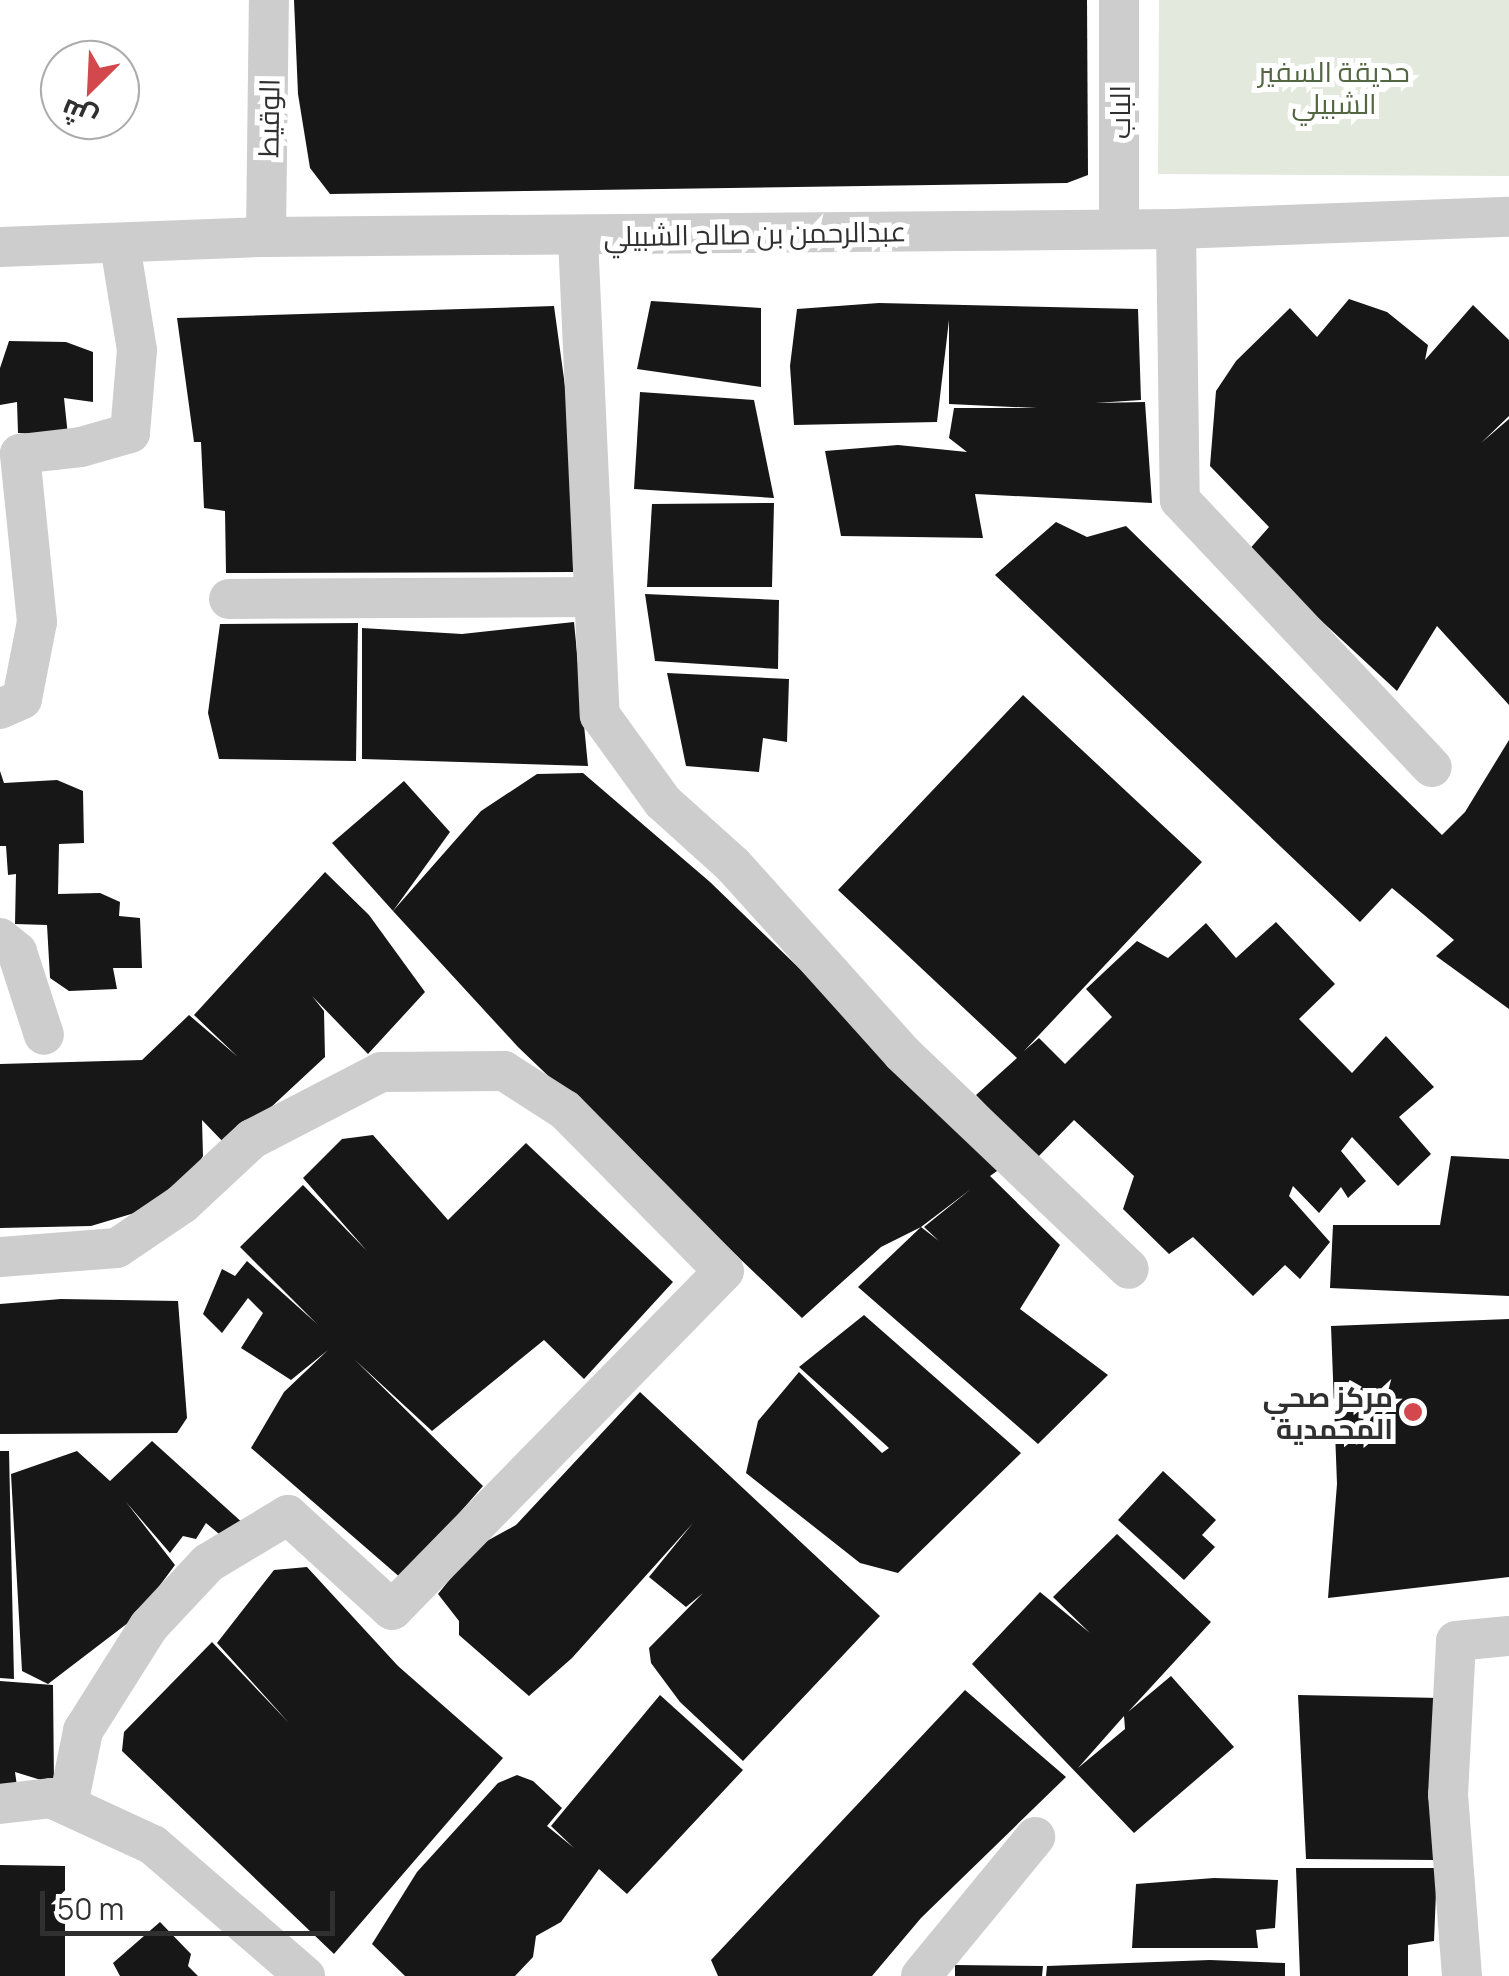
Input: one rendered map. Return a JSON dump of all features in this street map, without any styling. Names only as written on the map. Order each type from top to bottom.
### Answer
[{"type":"street","name":"الوقيط","points":[[266,237],[269,0]]},
{"type":"street","name":"الباب","points":[[1119,0],[1119,225]]},
{"type":"street","name":"عبدالرحمن بن صالح الشبيلي","points":[[0,248],[266,237],[578,238],[1119,225],[1176,229],[1509,217]]},
{"type":"street","points":[[1176,229],[1180,500],[1432,767]]},
{"type":"street","points":[[578,238],[600,715],[663,802],[733,865],[902,1054],[1129,1269]]},
{"type":"street","points":[[0,709],[22,699],[37,622],[20,454],[81,448],[130,433],[137,350],[120,246]]},
{"type":"street","points":[[229,599],[594,596]]},
{"type":"street","points":[[0,938],[17,952],[44,1035]]},
{"type":"street","points":[[0,1257],[116,1248],[182,1204],[252,1139],[381,1072],[504,1071],[565,1110],[724,1271],[392,1610],[288,1516],[208,1563],[149,1626],[83,1732],[68,1805]]},
{"type":"street","points":[[1462,1976],[1448,1795],[1456,1641],[1509,1636]]},
{"type":"street","points":[[0,1804],[51,1798],[153,1845],[305,1976]]},
{"type":"street","points":[[921,1976],[1035,1837]]},
{"type":"green space","name":"حديقة السفير الشبيلي","points":[[1159,0],[1509,0],[1509,176],[1158,174]]},
{"type":"building","points":[[294,0],[1087,0],[1088,175],[1067,183],[330,194],[310,168],[298,94]]},
{"type":"building","points":[[1349,299],[1387,312],[1428,345],[1425,360],[1473,305],[1509,340],[1509,416],[1481,443],[1509,419],[1509,705],[1437,626],[1397,691],[1247,552],[1269,527],[1210,466],[1216,391],[1236,361],[1290,308],[1317,337]]},
{"type":"building","points":[[651,301],[761,308],[761,387],[637,369]]},
{"type":"building","points":[[879,303],[1138,309],[1141,400],[1095,403],[1145,402],[1152,503],[975,494],[983,538],[841,536],[825,451],[898,445],[967,452],[949,438],[954,408],[1037,408],[949,404],[949,320],[937,422],[794,425],[790,366],[797,309]]},
{"type":"building","points":[[554,306],[572,437],[573,572],[226,573],[225,511],[204,508],[201,442],[194,442],[177,318]]},
{"type":"building","points":[[9,341],[66,342],[93,352],[93,402],[64,398],[68,436],[18,433],[17,402],[0,405],[0,368]]},
{"type":"building","points":[[640,392],[754,400],[774,498],[634,489]]},
{"type":"building","points":[[774,503],[772,587],[647,587],[652,504]]},
{"type":"building","points":[[1056,522],[1087,537],[1126,526],[1442,835],[1465,812],[1509,740],[1509,1009],[1436,956],[1454,940],[1392,888],[1360,922],[995,575]]},
{"type":"building","points":[[645,594],[779,600],[778,669],[655,661]]},
{"type":"building","points":[[574,622],[588,766],[362,759],[362,628],[462,634]]},
{"type":"building","points":[[358,623],[356,761],[219,759],[208,713],[220,624]]},
{"type":"building","points":[[667,673],[789,679],[787,742],[763,738],[759,772],[686,766]]},
{"type":"building","points":[[1023,695],[1202,862],[1024,1051],[1039,1038],[1065,1064],[1112,1017],[1086,989],[1137,941],[1168,958],[1206,923],[1236,958],[1276,922],[1335,984],[1299,1019],[1352,1073],[1386,1036],[1434,1087],[1399,1117],[1431,1154],[1398,1186],[1352,1137],[1341,1151],[1366,1181],[1348,1198],[1341,1187],[1319,1213],[1293,1186],[1289,1196],[1330,1242],[1300,1279],[1285,1265],[1253,1296],[1193,1237],[1169,1254],[1123,1209],[1134,1176],[1074,1120],[1037,1158],[976,1095],[1017,1058],[838,890]]},
{"type":"building","points":[[0,771],[4,783],[57,780],[83,791],[84,843],[59,844],[58,894],[100,893],[120,902],[119,916],[140,918],[142,968],[113,968],[117,989],[69,991],[50,978],[47,925],[15,924],[16,874],[8,875],[6,846],[0,846]]},
{"type":"building","points":[[583,773],[710,882],[1004,1166],[990,1176],[1060,1245],[1020,1309],[1108,1375],[1038,1444],[858,1287],[921,1227],[881,1247],[802,1318],[518,1047],[393,911],[481,811],[537,774]],"holes":[[[971,1189],[924,1227],[939,1241],[921,1227]]]},
{"type":"building","points":[[404,781],[450,832],[393,911],[332,843]]},
{"type":"building","points":[[325,872],[369,915],[425,992],[368,1054],[312,996],[324,1011],[325,1057],[228,1147],[202,1120],[203,1156],[178,1200],[91,1226],[0,1228],[0,1064],[142,1060],[189,1015],[238,1057],[194,1015]]},
{"type":"building","points":[[373,1135],[448,1220],[526,1143],[673,1282],[584,1379],[544,1340],[432,1431],[354,1359],[483,1486],[402,1579],[251,1448],[284,1392],[328,1350],[291,1380],[241,1348],[263,1313],[248,1298],[222,1333],[203,1314],[222,1269],[235,1276],[247,1261],[317,1324],[240,1247],[303,1185],[367,1251],[303,1178],[342,1139]]},
{"type":"building","points":[[1451,1156],[1509,1159],[1509,1296],[1330,1288],[1333,1225],[1440,1225]]},
{"type":"building","points":[[61,1299],[178,1301],[187,1418],[177,1433],[0,1434],[0,1304]]},
{"type":"building","points":[[864,1315],[1021,1453],[898,1573],[860,1563],[746,1473],[758,1421],[799,1372],[882,1453],[889,1448],[799,1367]]},
{"type":"building","points":[[1509,1319],[1509,1577],[1328,1598],[1337,1484],[1331,1326]]},
{"type":"building","points":[[640,1392],[880,1616],[743,1761],[680,1702],[651,1663],[649,1648],[703,1593],[686,1607],[649,1577],[693,1523],[572,1658],[529,1696],[459,1635],[459,1621],[438,1594],[476,1547],[516,1525]]},
{"type":"building","points":[[152,1441],[245,1525],[231,1544],[206,1523],[196,1539],[183,1536],[170,1553],[126,1502],[175,1565],[137,1616],[48,1684],[22,1671],[11,1474],[77,1451],[110,1481]]},
{"type":"building","points":[[0,1451],[9,1451],[14,1679],[0,1678]]},
{"type":"building","points":[[1163,1471],[1216,1520],[1202,1535],[1215,1547],[1184,1580],[1118,1520]]},
{"type":"building","points":[[1117,1534],[1211,1622],[1128,1712],[1171,1676],[1234,1747],[1134,1833],[972,1664],[1040,1592],[1090,1633],[1053,1597]],"holes":[[[1124,1716],[1125,1729],[1078,1768]]]},
{"type":"building","points":[[307,1567],[398,1666],[503,1758],[334,1954],[122,1751],[124,1732],[212,1642],[289,1723],[217,1643],[274,1570]]},
{"type":"building","points":[[0,1681],[53,1685],[54,1784],[15,1772],[18,1793],[0,1792]]},
{"type":"building","points":[[965,1690],[1066,1777],[921,1918],[872,1976],[718,1976],[711,1960]]},
{"type":"building","points":[[660,1695],[743,1770],[627,1894],[599,1869],[561,1922],[536,1936],[533,1957],[515,1976],[405,1976],[372,1944],[417,1872],[498,1783],[517,1775],[533,1781],[562,1808],[547,1826],[574,1848],[551,1826]]},
{"type":"building","points":[[1298,1695],[1440,1698],[1434,1860],[1306,1859]]},
{"type":"building","points":[[0,1865],[65,1866],[65,1976],[0,1976]]},
{"type":"building","points":[[1296,1868],[1437,1868],[1434,1941],[1408,1945],[1408,1976],[1300,1976]]},
{"type":"building","points":[[1214,1878],[1278,1880],[1275,1928],[1256,1930],[1258,1948],[1132,1948],[1136,1884]]},
{"type":"building","points":[[160,1922],[191,1954],[188,1966],[198,1976],[120,1976],[113,1963]]},
{"type":"building","points":[[1210,1960],[1285,1963],[1285,1976],[1046,1976],[1047,1966]]},
{"type":"building","points":[[955,1965],[1043,1966],[1042,1976],[955,1976]]},
{"type":"place","name":"مركز صحي المحمدية","points":[[1413,1412]]}]
